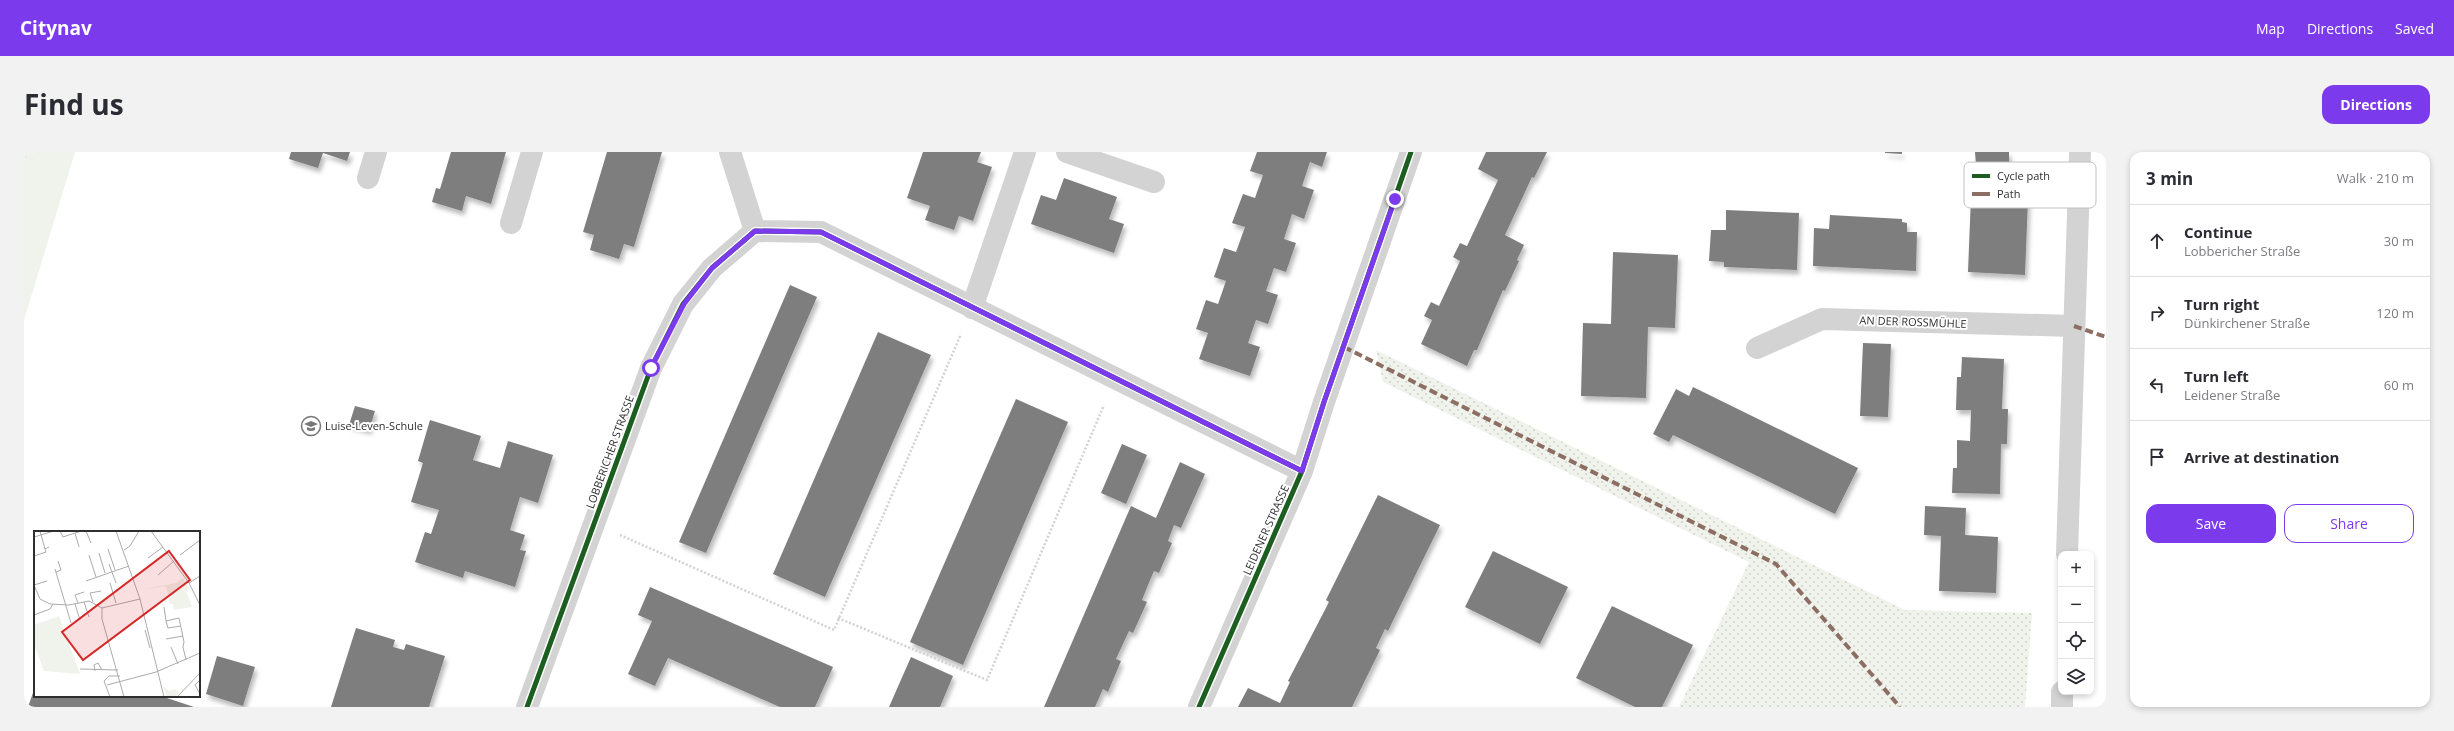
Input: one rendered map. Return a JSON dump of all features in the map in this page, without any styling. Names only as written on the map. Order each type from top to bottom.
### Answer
[{"type":"street","points":[[368,178],[376,152]]},
{"type":"street","points":[[511,223],[532,152]]},
{"type":"street","points":[[730,152],[755,231],[821,232],[1302,471]]},
{"type":"street","points":[[972,308],[1025,152]]},
{"type":"street","points":[[1067,152],[1154,182]]},
{"type":"street","name":"LEIDENER STRASSE","points":[[1199,707],[1302,471],[1324,402],[1411,152]]},
{"type":"street","points":[[2080,152],[2080,162]]},
{"type":"street","points":[[2067,551],[2078,208]]},
{"type":"street","name":"LOBBERICHER STRASSE","points":[[527,707],[651,368],[684,304],[712,268],[755,231]]},
{"type":"street","name":"AN DER ROSSMÜHLE","points":[[1757,348],[1822,319],[2074,326]]},
{"type":"street","points":[[2062,695],[2062,707]]},
{"type":"path","points":[[595,524],[834,630],[972,308]]},
{"type":"path","points":[[838,618],[987,680],[1115,379]]},
{"type":"shaded area","points":[[24,152],[75,152],[24,320]]},
{"type":"shaded area","points":[[1376,350],[1905,610],[2032,613],[2025,707],[1679,707],[1749,562],[1383,382]]},
{"type":"building","points":[[291,152],[350,152],[347,161],[323,153],[318,168],[289,159]]},
{"type":"building","points":[[451,152],[506,152],[491,204],[466,196],[462,211],[432,202],[436,188],[440,189]]},
{"type":"building","points":[[607,152],[662,152],[634,247],[624,244],[619,259],[590,250],[594,235],[583,232]]},
{"type":"building","points":[[923,152],[981,152],[977,162],[992,167],[973,221],[959,216],[954,230],[925,220],[930,206],[907,198]]},
{"type":"building","points":[[1257,152],[1327,152],[1322,167],[1310,162],[1302,186],[1314,190],[1304,219],[1292,214],[1284,239],[1296,243],[1286,272],[1274,268],[1266,291],[1278,295],[1268,324],[1256,320],[1248,343],[1260,347],[1250,376],[1199,359],[1208,333],[1196,329],[1206,300],[1218,304],[1226,281],[1214,277],[1224,248],[1236,252],[1245,227],[1232,223],[1243,194],[1255,198],[1263,175],[1250,171]]},
{"type":"building","points":[[1486,152],[1547,152],[1534,178],[1532,177],[1505,235],[1524,245],[1517,260],[1519,261],[1505,291],[1503,290],[1477,350],[1474,350],[1467,366],[1421,344],[1432,320],[1424,316],[1431,302],[1439,306],[1460,261],[1453,257],[1460,243],[1467,246],[1498,180],[1478,169]]},
{"type":"building","points":[[1902,152],[1902,154],[1885,153]]},
{"type":"building","points":[[1975,152],[2009,152],[2009,162],[1976,162]]},
{"type":"building","points":[[1064,178],[1117,197],[1109,219],[1124,224],[1114,253],[1031,224],[1041,195],[1056,200]]},
{"type":"building","points":[[1971,208],[2028,208],[2025,275],[1968,272]]},
{"type":"building","points":[[1726,210],[1799,213],[1797,270],[1724,267],[1724,262],[1709,261],[1711,230],[1726,230]]},
{"type":"building","points":[[1830,215],[1902,219],[1902,222],[1907,223],[1907,232],[1917,232],[1916,271],[1813,266],[1814,228],[1829,229]]},
{"type":"building","points":[[1613,252],[1678,255],[1675,328],[1648,327],[1646,398],[1581,396],[1583,323],[1611,324]]},
{"type":"building","points":[[790,285],[817,297],[706,553],[679,542]]},
{"type":"building","points":[[878,332],[931,355],[825,597],[773,574]]},
{"type":"building","points":[[1863,343],[1891,344],[1888,417],[1860,416]]},
{"type":"building","points":[[1962,357],[2004,359],[2002,409],[2008,409],[2007,444],[2001,444],[2000,494],[1952,493],[1953,468],[1957,468],[1957,440],[1970,441],[1971,410],[1956,410],[1957,377],[1961,377]]},
{"type":"building","points":[[1693,387],[1858,468],[1835,514],[1673,435],[1669,442],[1653,434],[1676,389],[1689,396]]},
{"type":"building","points":[[1016,399],[1068,422],[963,665],[910,642]]},
{"type":"building","points":[[355,406],[375,411],[369,430],[349,425]]},
{"type":"building","points":[[430,420],[481,436],[473,460],[500,468],[508,441],[553,455],[538,503],[520,497],[510,530],[525,535],[520,550],[526,551],[515,587],[465,571],[463,578],[415,562],[425,532],[431,534],[439,510],[411,502],[423,463],[418,461]]},
{"type":"building","points":[[1122,444],[1147,455],[1126,504],[1101,493]]},
{"type":"building","points":[[1180,462],[1205,474],[1181,528],[1174,525],[1168,541],[1172,543],[1159,573],[1154,571],[1142,600],[1147,602],[1133,633],[1129,631],[1116,659],[1121,661],[1108,692],[1103,689],[1095,707],[1044,707],[1131,506],[1156,518]]},
{"type":"building","points":[[1378,495],[1440,525],[1388,631],[1385,629],[1376,648],[1380,650],[1352,707],[1238,707],[1248,688],[1280,703],[1290,682],[1288,681],[1329,602],[1326,600]]},
{"type":"building","points":[[1925,506],[1966,508],[1965,535],[1998,537],[1996,593],[1939,591],[1941,536],[1924,535]]},
{"type":"building","points":[[1493,551],[1568,587],[1540,644],[1465,607]]},
{"type":"building","points":[[650,587],[833,667],[815,707],[780,707],[668,658],[655,686],[628,674],[652,621],[638,615]]},
{"type":"building","points":[[1612,606],[1693,645],[1662,707],[1635,707],[1576,678]]},
{"type":"building","points":[[356,628],[395,640],[393,647],[404,650],[406,644],[445,656],[429,707],[331,707]]},
{"type":"building","points":[[217,656],[255,667],[243,706],[206,694]]},
{"type":"building","points":[[911,657],[953,676],[940,707],[889,707]]},
{"type":"building","points":[[34,690],[34,697],[164,697],[194,707],[28,707]]},
{"type":"marked path","points":[[24,157],[26,152]]},
{"type":"marked path","points":[[2074,326],[2106,337]]},
{"type":"marked path","points":[[1344,347],[1776,564],[1900,707]]},
{"type":"cycle path","points":[[1199,707],[1302,471],[1324,402],[1411,152]]},
{"type":"cycle path","points":[[527,707],[651,368],[683,304],[712,268],[755,231],[821,232],[1302,471]]},
{"type":"place","name":"Luise-Leven-Schule","points":[[311,426]]},
{"type":"route","points":[[651,368],[684,304],[712,268],[755,231],[821,232],[1302,471],[1324,402],[1395,199]]}]
